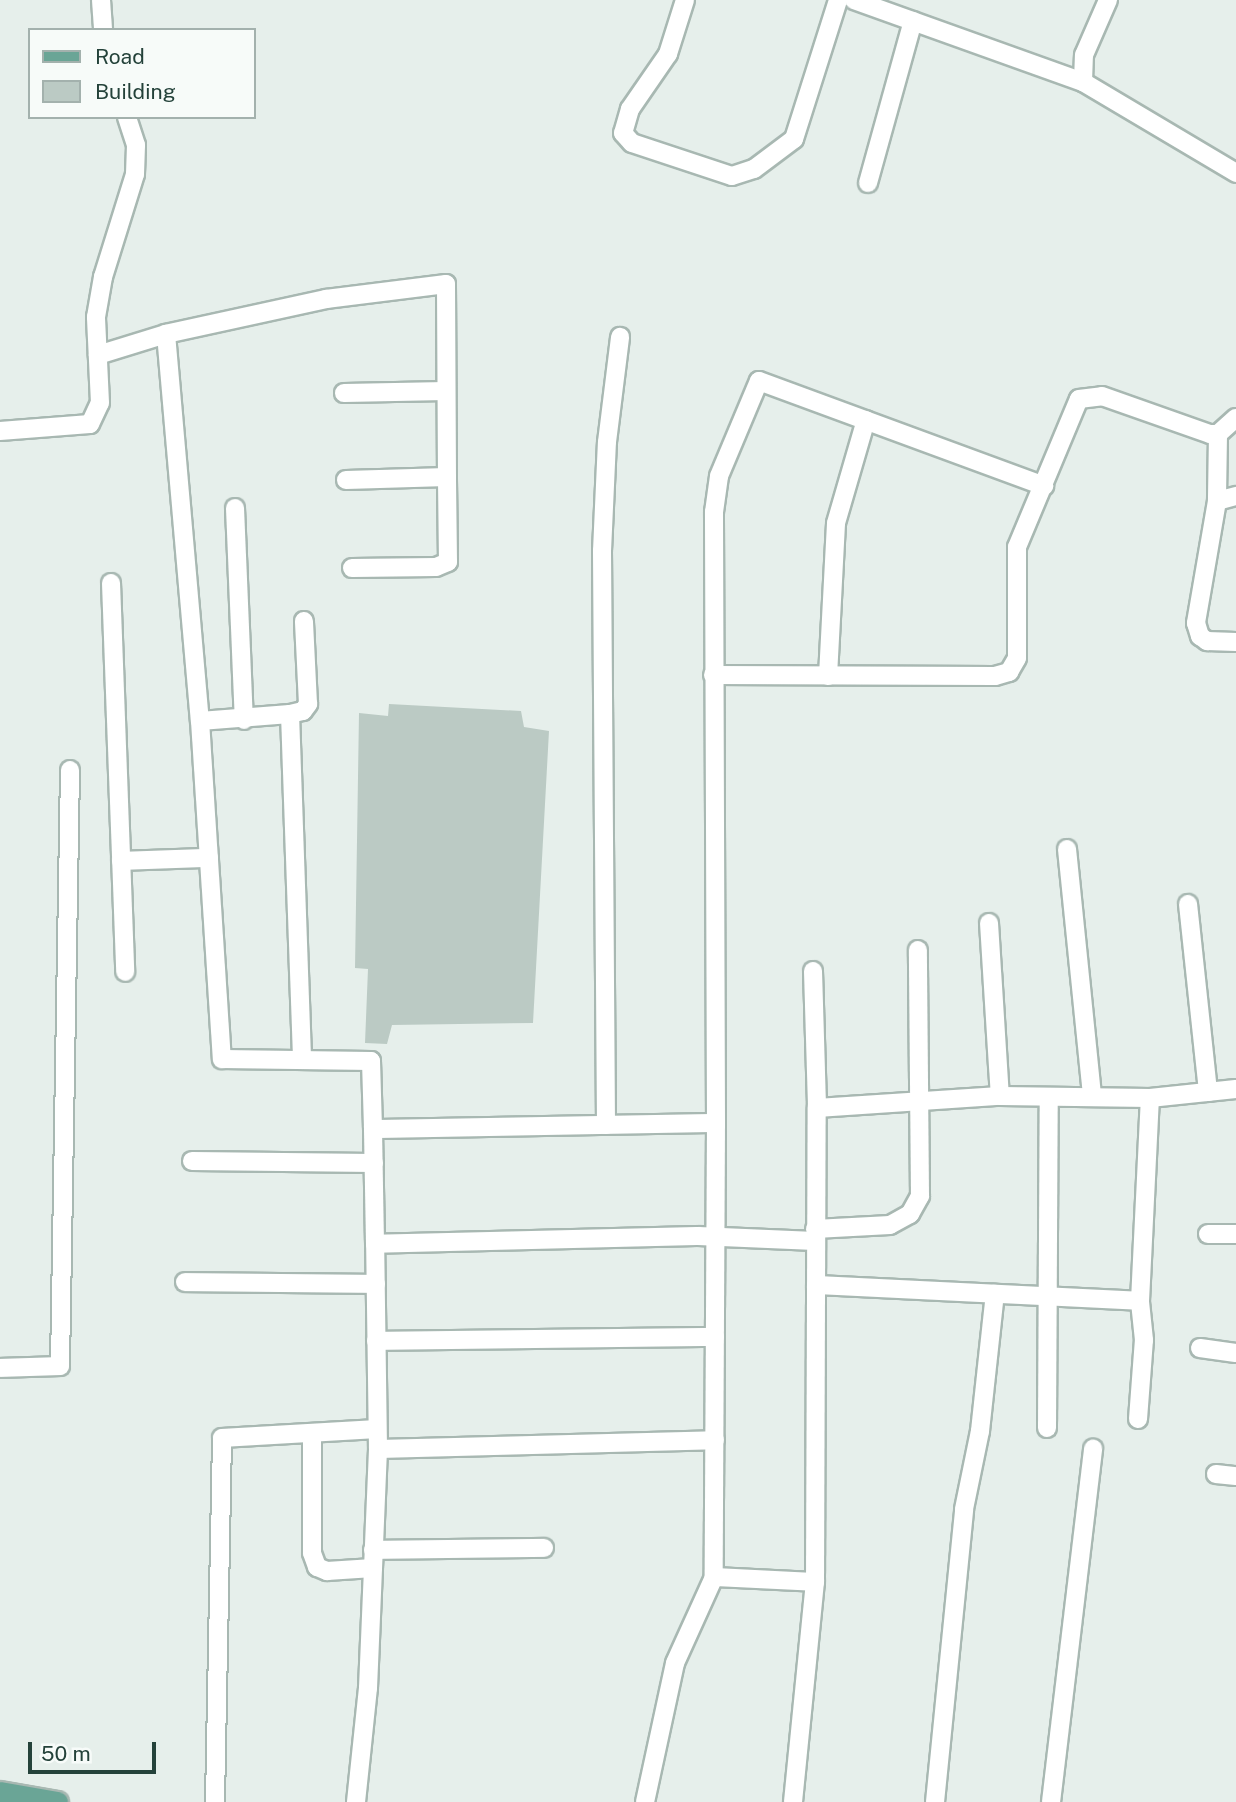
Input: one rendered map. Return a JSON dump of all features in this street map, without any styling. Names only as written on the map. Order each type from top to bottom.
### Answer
[{"type":"main road","points":[[0,1792],[57,1802]]},
{"type":"street","points":[[102,0],[103,28]]},
{"type":"street","points":[[685,0],[668,54],[630,109],[623,133],[632,143],[732,176],[754,169],[794,139],[838,0]]},
{"type":"street","points":[[854,0],[1083,82],[1236,173]]},
{"type":"street","points":[[1083,82],[1084,55],[1108,0]]},
{"type":"street","points":[[868,183],[913,21]]},
{"type":"street","points":[[0,431],[90,424],[100,402],[96,317],[103,277],[135,174],[136,145],[128,119]]},
{"type":"street","points":[[98,355],[166,334],[326,299],[446,285],[448,562],[436,567],[352,568]]},
{"type":"street","points":[[166,334],[200,721],[222,1059],[371,1061],[378,1449],[356,1802]]},
{"type":"street","points":[[606,1125],[602,551],[607,442],[620,338]]},
{"type":"street","points":[[645,1802],[675,1663],[714,1577],[716,1123],[713,675],[719,476],[759,382],[1044,486]]},
{"type":"street","points":[[344,393],[446,391]]},
{"type":"street","points":[[713,675],[1009,673],[1017,658],[1017,547],[1076,406],[1085,396],[1102,396],[1218,434]]},
{"type":"street","points":[[1236,418],[1218,434],[1217,501],[1196,624],[1200,636],[1208,641],[1236,642]]},
{"type":"street","points":[[828,676],[836,523],[866,420]]},
{"type":"street","points":[[346,480],[447,477]]},
{"type":"street","points":[[1217,501],[1236,496]]},
{"type":"street","points":[[235,508],[244,720]]},
{"type":"street","points":[[111,583],[125,972]]},
{"type":"street","points":[[200,721],[244,720],[303,711],[308,704],[304,621]]},
{"type":"street","points":[[290,714],[302,1060]]},
{"type":"street","points":[[0,1368],[60,1366],[70,770]]},
{"type":"street","points":[[1067,849],[1092,1097]]},
{"type":"street","points":[[121,861],[209,858]]},
{"type":"street","points":[[1188,904],[1208,1092]]},
{"type":"street","points":[[989,923],[999,1096]]},
{"type":"street","points":[[376,1244],[815,1235],[890,1225],[910,1213],[922,1185],[918,950]]},
{"type":"street","points":[[793,1802],[815,1583],[817,1108],[813,971]]},
{"type":"street","points":[[817,1108],[999,1096],[1150,1098],[1236,1089]]},
{"type":"street","points":[[1047,1428],[1051,1297],[1049,1097]]},
{"type":"street","points":[[1138,1419],[1144,1340],[1140,1301],[1150,1098]]},
{"type":"street","points":[[373,1129],[716,1123]]},
{"type":"street","points":[[192,1161],[374,1163]]},
{"type":"street","points":[[1208,1234],[1236,1234]]},
{"type":"street","points":[[185,1282],[376,1284]]},
{"type":"street","points":[[816,1285],[1140,1301]]},
{"type":"street","points":[[936,1802],[964,1509],[980,1430],[995,1294]]},
{"type":"street","points":[[376,1341],[715,1338]]},
{"type":"street","points":[[1200,1348],[1236,1353]]},
{"type":"street","points":[[215,1802],[222,1438],[377,1429]]},
{"type":"street","points":[[312,1433],[312,1553],[317,1567],[327,1572],[373,1559],[544,1548]]},
{"type":"street","points":[[378,1449],[715,1440]]},
{"type":"street","points":[[1051,1802],[1093,1448]]},
{"type":"street","points":[[1216,1474],[1236,1476]]},
{"type":"street","points":[[714,1577],[815,1583]]},
{"type":"building","points":[[389,704],[521,711],[524,727],[549,731],[533,1023],[392,1025],[387,1044],[365,1043],[368,969],[355,968],[359,713],[388,716]]}]
